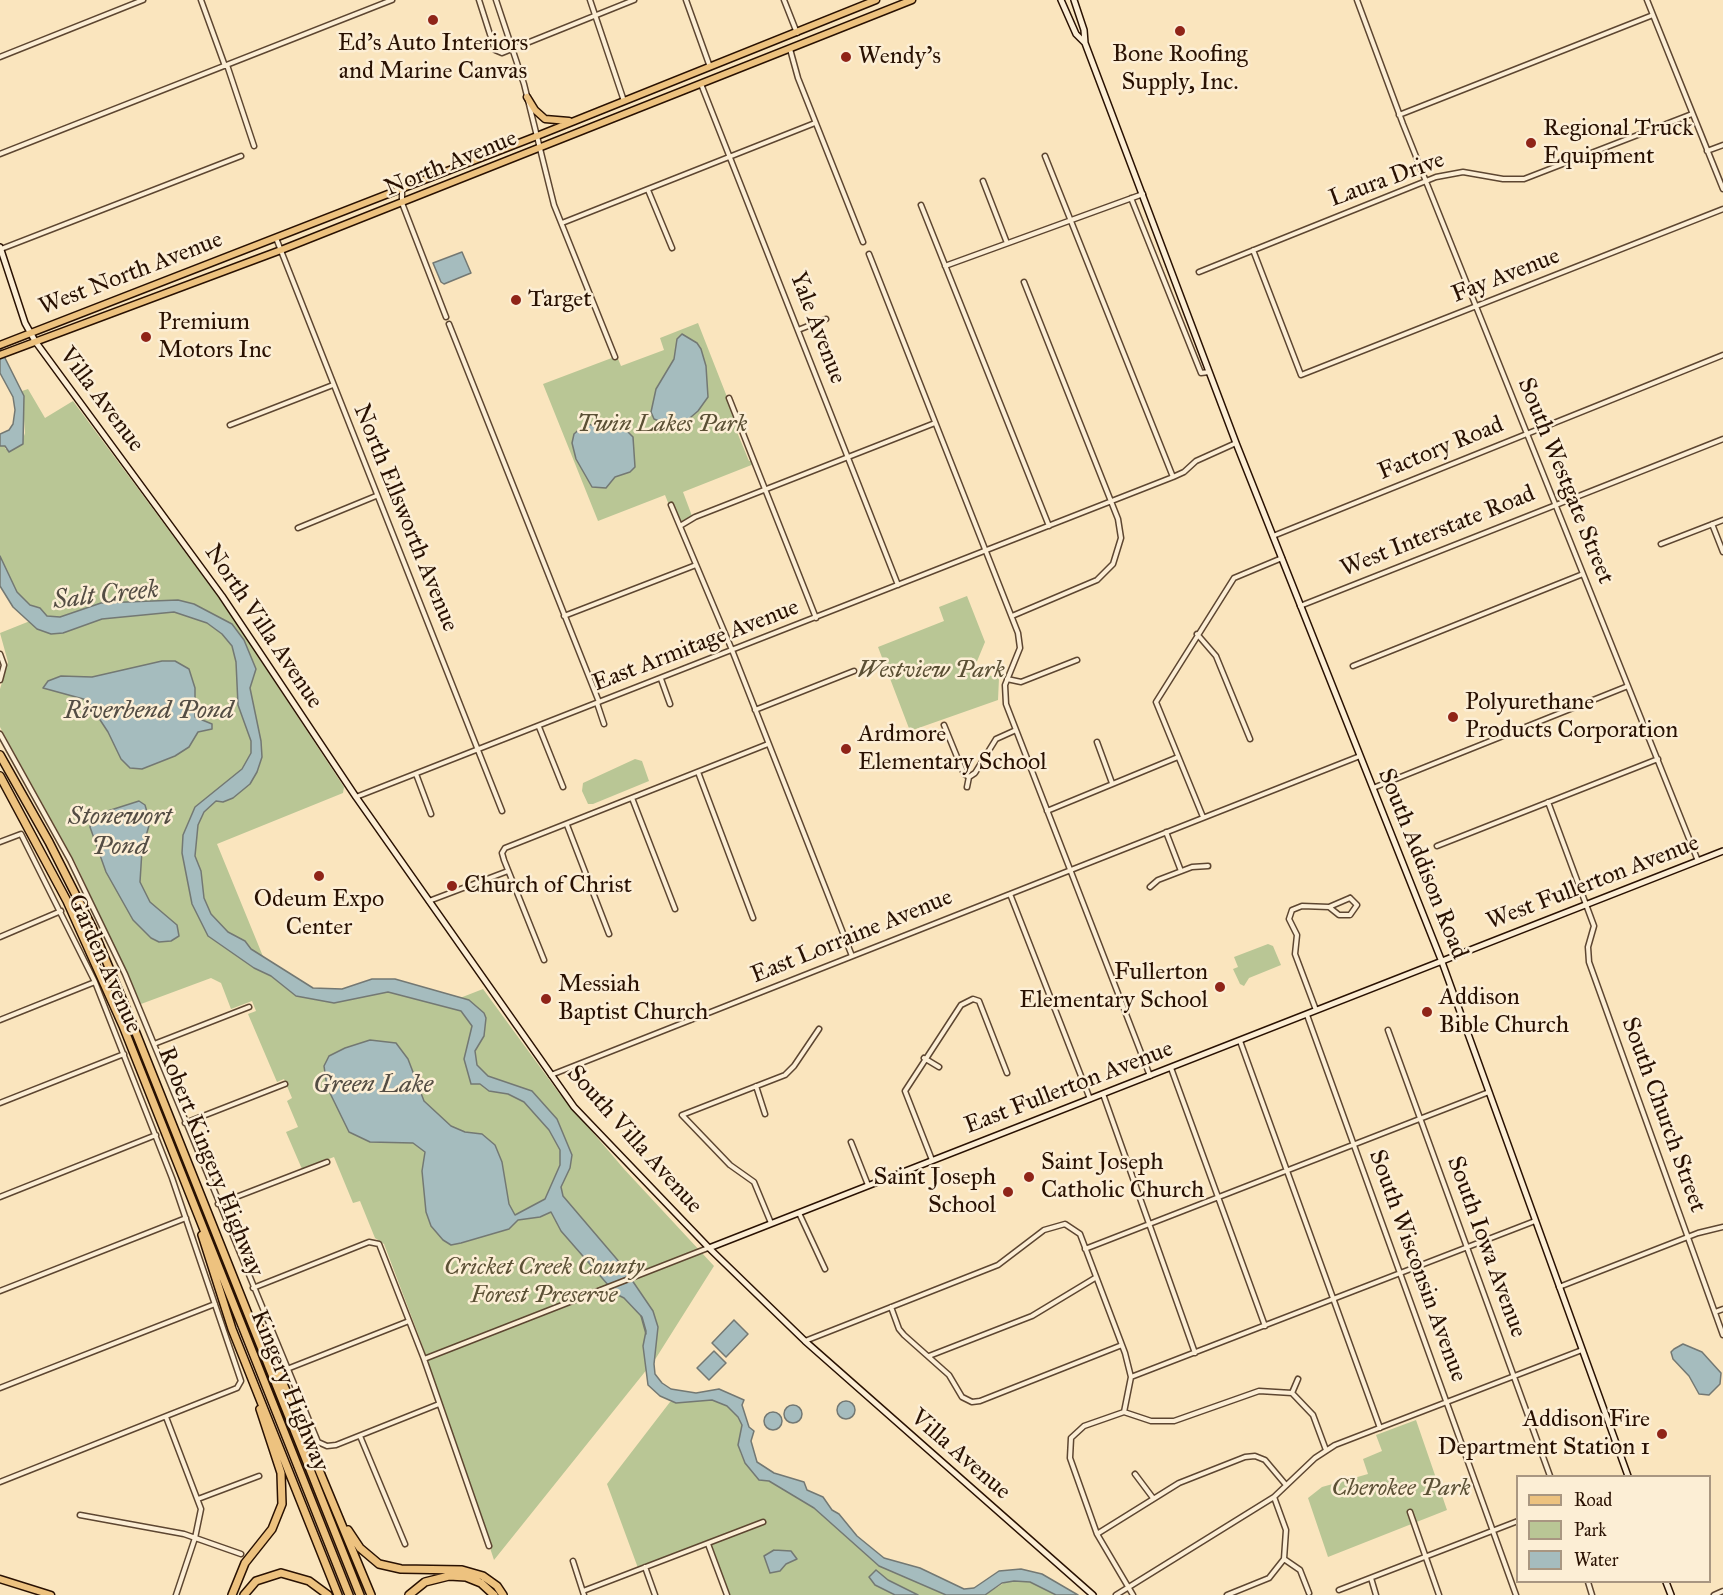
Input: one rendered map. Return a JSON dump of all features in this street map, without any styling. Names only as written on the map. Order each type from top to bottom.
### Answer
[{"type":"highway","name":"Robert Kingery Highway","points":[[0,755],[49,842],[92,927],[224,1249],[360,1595]]},
{"type":"highway","name":"Kingery Highway","points":[[0,776],[47,862],[93,957],[183,1174],[349,1595]]},
{"type":"highway","points":[[183,1174],[232,1329],[338,1595]]},
{"type":"highway","points":[[224,1249],[306,1437],[371,1595]]},
{"type":"highway","points":[[232,1595],[245,1563],[272,1529],[282,1504],[281,1473],[262,1419],[254,1383]]},
{"type":"highway","points":[[306,1437],[351,1534],[374,1560],[393,1568],[462,1570],[483,1576],[503,1595]]},
{"type":"highway","points":[[244,1595],[256,1581],[281,1573],[309,1581],[328,1595]]},
{"type":"highway","points":[[409,1595],[425,1582],[449,1576],[466,1577],[481,1583],[494,1595]]},
{"type":"main road","name":"North Avenue","points":[[276,237],[537,136],[875,0]]},
{"type":"main road","name":"North Avenue","points":[[0,355],[402,203],[912,0]]},
{"type":"main road","points":[[527,97],[539,115],[545,119],[573,121]]},
{"type":"main road","name":"West North Avenue","points":[[3,344],[276,237]]},
{"type":"main road","points":[[0,1579],[51,1595]]},
{"type":"street","points":[[0,57],[143,0]]},
{"type":"street","points":[[201,0],[254,146]]},
{"type":"street","points":[[0,154],[392,0]]},
{"type":"street","points":[[479,0],[495,50],[502,53],[634,0]]},
{"type":"street","points":[[496,0],[527,97],[545,177],[615,357]]},
{"type":"street","points":[[590,0],[624,101]]},
{"type":"street","points":[[686,0],[710,67]]},
{"type":"street","points":[[784,0],[797,33]]},
{"type":"street","points":[[875,0],[880,13]]},
{"type":"street","points":[[1061,0],[1076,34],[1085,43]]},
{"type":"street","points":[[1074,0],[1084,30],[1085,43]]},
{"type":"street","name":"South Westgate Street","points":[[1357,0],[1425,181],[1698,861]]},
{"type":"street","points":[[1647,0],[1723,189]]},
{"type":"street","points":[[1400,115],[1653,15]]},
{"type":"street","name":"South Addison Road","points":[[1085,43],[1236,443],[1442,962],[1628,1475]]},
{"type":"street","points":[[790,48],[798,78],[863,242]]},
{"type":"street","name":"Yale Avenue","points":[[701,84],[898,585]]},
{"type":"street","name":"Laura Drive","points":[[1199,272],[1425,181],[1463,172],[1503,179],[1524,179],[1692,114]]},
{"type":"street","points":[[562,223],[815,123]]},
{"type":"street","points":[[1707,151],[1723,145]]},
{"type":"street","points":[[35,341],[30,333],[0,248],[241,156]]},
{"type":"street","points":[[1046,156],[1173,477]]},
{"type":"street","points":[[983,181],[1007,243]]},
{"type":"street","points":[[402,188],[402,203],[446,317]]},
{"type":"street","points":[[648,190],[672,248]]},
{"type":"street","points":[[945,266],[1143,194]]},
{"type":"street","name":"South Addison Road","points":[[1131,198],[1201,373],[1209,372]]},
{"type":"street","points":[[921,205],[1049,526]]},
{"type":"street","name":"Fay Avenue","points":[[1253,250],[1301,375],[1723,209]]},
{"type":"street","name":"North Ellsworth Avenue","points":[[276,237],[376,496],[502,811]]},
{"type":"street","points":[[868,254],[1012,616],[1020,644],[1007,679],[1004,699],[1150,1076]]},
{"type":"street","points":[[1012,616],[1087,586],[1110,570],[1121,538],[1121,526],[1023,282]]},
{"type":"street","points":[[798,330],[826,319]]},
{"type":"street","points":[[449,324],[598,703],[604,724]]},
{"type":"street","name":"Villa Avenue","points":[[35,341],[137,479]]},
{"type":"street","name":"Factory Road","points":[[1273,536],[1723,355]]},
{"type":"street","points":[[231,425],[333,385]]},
{"type":"street","points":[[729,398],[816,618]]},
{"type":"street","points":[[680,526],[695,517],[935,423]]},
{"type":"street","name":"West Interstate Road","points":[[1300,606],[1723,439]]},
{"type":"street","name":"East Armitage Avenue","points":[[356,797],[1173,477],[1189,469],[1196,461],[1236,443]]},
{"type":"street","name":"North Villa Avenue","points":[[137,479],[222,596],[356,797]]},
{"type":"street","points":[[298,528],[376,496]]},
{"type":"street","points":[[671,506],[732,650],[852,956]]},
{"type":"street","points":[[1661,544],[1723,520]]},
{"type":"street","points":[[1712,524],[1723,552]]},
{"type":"street","points":[[1203,817],[1156,702],[1197,634],[1236,576],[1282,558]]},
{"type":"street","points":[[564,616],[696,564]]},
{"type":"street","points":[[1353,666],[1583,574]]},
{"type":"street","points":[[1197,634],[1216,656],[1250,739]]},
{"type":"street","points":[[0,654],[4,665],[0,680]]},
{"type":"street","points":[[1007,679],[1022,682],[1077,660]]},
{"type":"street","points":[[755,710],[854,671]]},
{"type":"street","points":[[661,679],[670,704]]},
{"type":"street","points":[[1372,788],[1628,686]]},
{"type":"street","points":[[944,724],[964,774],[969,777]]},
{"type":"street","points":[[539,727],[562,787]]},
{"type":"street","points":[[967,787],[969,777],[975,773],[996,739],[1016,730]]},
{"type":"street","points":[[0,734],[94,907],[154,1044],[318,1442],[327,1446],[336,1445],[439,1404]]},
{"type":"street","points":[[1097,742],[1112,783]]},
{"type":"street","points":[[544,960],[508,871],[502,852],[505,848],[768,744]]},
{"type":"street","name":"East Lorraine Avenue","points":[[550,1075],[1068,869],[1360,756]]},
{"type":"street","points":[[1047,811],[1178,757]]},
{"type":"street","points":[[1437,846],[1658,759]]},
{"type":"street","points":[[698,772],[753,918]]},
{"type":"street","points":[[416,774],[431,814]]},
{"type":"street","name":"South Villa Avenue","points":[[356,797],[574,1107],[709,1248],[805,1341]]},
{"type":"street","points":[[632,798],[675,909]]},
{"type":"street","name":"South Church Street","points":[[1548,802],[1594,926],[1588,947],[1589,962],[1723,1335]]},
{"type":"street","points":[[567,825],[609,934]]},
{"type":"street","points":[[1166,832],[1181,871]]},
{"type":"street","name":"Garden Avenue","points":[[0,842],[21,834],[95,982],[156,1135],[241,1381],[240,1385],[166,1417]]},
{"type":"street","name":"West Fullerton Avenue","points":[[1442,962],[1723,852]]},
{"type":"street","points":[[1150,887],[1158,880],[1192,867],[1208,866]]},
{"type":"street","points":[[429,901],[508,871]]},
{"type":"street","points":[[1010,894],[1090,1099]]},
{"type":"street","points":[[1316,1011],[1295,954],[1297,935],[1289,919],[1292,910],[1302,906],[1329,907],[1350,898],[1357,905],[1356,910],[1344,916],[1329,907]]},
{"type":"street","points":[[0,937],[61,911]]},
{"type":"street","name":"East Fullerton Avenue","points":[[709,1248],[1442,962]]},
{"type":"street","points":[[0,1020],[95,982]]},
{"type":"street","points":[[933,1161],[905,1091],[924,1058],[961,1005],[976,999],[1007,1073]]},
{"type":"street","points":[[154,1044],[249,1006]]},
{"type":"street","name":"South Wisconsin Avenue","points":[[1307,1015],[1516,1595]]},
{"type":"street","points":[[771,1223],[753,1182],[730,1165],[682,1114],[785,1075],[794,1066],[819,1029]]},
{"type":"street","name":"South Iowa Avenue","points":[[1388,1030],[1550,1475]]},
{"type":"street","points":[[1240,1041],[1380,1428]]},
{"type":"street","points":[[0,1103],[124,1054]]},
{"type":"street","points":[[924,1058],[939,1067]]},
{"type":"street","points":[[1171,1068],[1265,1326]]},
{"type":"street","points":[[185,1123],[285,1084]]},
{"type":"street","points":[[756,1086],[765,1114]]},
{"type":"street","points":[[1085,1249],[1489,1092]]},
{"type":"street","points":[[1103,1094],[1196,1353]]},
{"type":"street","points":[[0,1197],[156,1135]]},
{"type":"street","points":[[850,1142],[868,1185]]},
{"type":"street","points":[[218,1204],[327,1162]]},
{"type":"street","points":[[799,1212],[825,1269]]},
{"type":"street","points":[[0,1292],[186,1218]]},
{"type":"street","points":[[1131,1377],[1535,1221]]},
{"type":"street","points":[[805,1341],[998,1265],[1037,1234],[1057,1224],[1065,1224],[1077,1229],[1122,1345],[1131,1377],[1124,1412]]},
{"type":"street","points":[[1559,1287],[1688,1237],[1723,1227]]},
{"type":"street","points":[[253,1288],[369,1242],[379,1244],[424,1359],[489,1546]]},
{"type":"street","points":[[424,1359],[709,1248]]},
{"type":"street","points":[[929,1356],[1032,1316],[1095,1278]]},
{"type":"street","points":[[0,1388],[215,1304]]},
{"type":"street","points":[[891,1307],[899,1329],[949,1375],[962,1397],[972,1402],[980,1401],[1122,1345]]},
{"type":"street","points":[[1715,1312],[1723,1309]]},
{"type":"street","points":[[287,1369],[409,1320]]},
{"type":"street","name":"Villa Avenue","points":[[805,1341],[1093,1595]]},
{"type":"street","points":[[1116,1595],[1274,1497],[1326,1450],[1582,1350]]},
{"type":"street","points":[[1292,1393],[1298,1379]]},
{"type":"street","points":[[1133,1595],[1097,1534],[1070,1458],[1071,1438],[1084,1426],[1124,1412],[1151,1421],[1174,1421],[1258,1391],[1277,1390],[1292,1393],[1313,1415],[1326,1450]]},
{"type":"street","points":[[0,1482],[166,1417],[201,1509],[195,1538],[176,1595]]},
{"type":"street","points":[[360,1436],[405,1544]]},
{"type":"street","points":[[1097,1534],[1153,1498],[1191,1478],[1245,1457],[1255,1456],[1265,1460],[1286,1485]]},
{"type":"street","points":[[1135,1474],[1153,1498]]},
{"type":"street","points":[[198,1499],[259,1476]]},
{"type":"street","points":[[1227,1595],[1269,1578],[1284,1559],[1286,1530],[1274,1497]]},
{"type":"street","points":[[1410,1512],[1439,1595]]},
{"type":"street","points":[[80,1515],[173,1532],[241,1554]]},
{"type":"street","points":[[573,1561],[584,1593],[763,1522]]},
{"type":"street","points":[[1339,1590],[1516,1522]]},
{"type":"street","points":[[708,1544],[727,1595]]},
{"type":"street","points":[[1284,1559],[1300,1570],[1309,1593]]},
{"type":"street","points":[[645,1567],[655,1595]]},
{"type":"street","points":[[1371,1578],[1376,1595]]},
{"type":"street","points":[[1714,1595],[1723,1592]]},
{"type":"green space","name":"Twin Lakes Park","points":[[698,323],[740,430],[737,432],[749,461],[753,460],[754,464],[683,492],[692,516],[677,525],[665,495],[598,521],[543,384],[617,356],[621,366],[664,350],[660,338]]},
{"type":"green space","name":"Cricket Creek County Forest Preserve","points":[[28,389],[45,418],[73,401],[222,602],[344,787],[343,793],[217,844],[271,976],[296,996],[334,1003],[387,992],[442,1005],[483,989],[559,1093],[624,1169],[714,1266],[656,1358],[494,1560],[423,1347],[384,1244],[375,1238],[360,1201],[353,1203],[334,1157],[302,1169],[286,1132],[298,1127],[287,1101],[292,1098],[284,1079],[277,1082],[248,1014],[256,1011],[252,1001],[231,1009],[221,983],[211,978],[141,1004],[76,864],[0,727],[0,689],[8,662],[0,633],[30,621],[30,605],[17,592],[0,556],[0,446],[5,446],[5,449],[14,448],[22,442],[25,433],[22,391]]},
{"type":"green space","name":"Westview Park","points":[[967,596],[985,642],[973,671],[999,678],[998,700],[910,731],[878,647],[944,621],[939,607]]},
{"type":"green space","points":[[635,759],[642,761],[649,781],[588,804],[582,791],[583,783]]},
{"type":"green space","points":[[1268,944],[1273,946],[1281,965],[1249,978],[1244,986],[1240,984],[1233,969],[1238,967],[1234,957]]},
{"type":"green space","points":[[712,1400],[727,1406],[738,1417],[742,1425],[740,1452],[745,1463],[759,1480],[769,1481],[814,1508],[879,1566],[946,1595],[729,1595],[712,1549],[704,1543],[638,1568],[607,1484],[670,1402]]},
{"type":"green space","name":"Cherokee Park","points":[[1416,1420],[1447,1510],[1328,1557],[1308,1498],[1322,1487],[1368,1474],[1363,1459],[1382,1451],[1376,1435]]},
{"type":"green space","points":[[1007,1581],[1030,1582],[1056,1595],[985,1595]]},
{"type":"water","points":[[462,252],[471,273],[444,284],[433,263]]},
{"type":"water","points":[[682,334],[697,343],[701,349],[706,366],[708,397],[698,411],[684,423],[669,425],[654,419],[651,412],[656,389],[674,359],[677,339]]},
{"type":"water","points":[[0,348],[24,396],[23,444],[9,452],[5,446],[0,446],[0,434],[9,430],[13,424],[15,410],[13,397],[0,373]]},
{"type":"water","points":[[585,424],[626,430],[633,437],[635,467],[630,472],[615,477],[606,488],[592,487],[576,459],[572,443],[574,434]]},
{"type":"water","name":"Green Lake","points":[[0,556],[17,592],[30,605],[40,608],[47,616],[60,617],[101,603],[178,600],[194,604],[232,624],[244,640],[256,669],[250,688],[262,757],[250,784],[233,798],[223,802],[216,801],[204,812],[198,825],[195,856],[201,871],[204,898],[211,914],[228,932],[245,941],[251,949],[313,988],[342,989],[372,979],[395,979],[469,1000],[484,1013],[486,1018],[484,1036],[475,1051],[477,1065],[488,1076],[532,1091],[557,1119],[572,1155],[570,1168],[561,1187],[563,1196],[621,1264],[653,1311],[658,1327],[655,1374],[662,1383],[671,1389],[696,1393],[719,1389],[744,1400],[742,1405],[749,1427],[754,1431],[751,1441],[757,1462],[774,1473],[804,1482],[807,1490],[823,1497],[857,1536],[884,1558],[920,1568],[964,1589],[974,1588],[999,1571],[1021,1569],[1042,1574],[1078,1595],[1056,1595],[1030,1582],[1014,1581],[1002,1583],[985,1595],[946,1595],[879,1566],[814,1508],[769,1481],[759,1480],[745,1463],[738,1445],[742,1425],[738,1417],[727,1406],[712,1400],[676,1403],[660,1396],[648,1385],[643,1346],[646,1331],[642,1317],[624,1298],[616,1294],[561,1231],[551,1212],[540,1217],[518,1220],[509,1229],[461,1243],[451,1245],[443,1240],[431,1226],[426,1212],[422,1171],[425,1152],[413,1143],[370,1142],[349,1132],[327,1087],[324,1066],[329,1056],[370,1040],[396,1043],[408,1059],[424,1101],[451,1126],[465,1132],[482,1134],[495,1145],[502,1162],[509,1204],[515,1215],[545,1199],[560,1165],[560,1150],[549,1130],[524,1102],[508,1094],[489,1091],[480,1084],[471,1084],[464,1059],[472,1026],[461,1011],[388,992],[334,1003],[296,996],[271,976],[254,968],[208,936],[192,904],[182,853],[183,835],[195,807],[242,769],[251,753],[251,741],[238,705],[236,662],[232,646],[222,634],[207,623],[174,612],[102,619],[63,633],[51,634],[37,629],[13,607],[0,586]]},
{"type":"water","name":"Riverbend Pond","points":[[162,661],[175,661],[189,669],[195,688],[195,717],[212,724],[212,729],[198,732],[189,747],[175,756],[142,769],[130,768],[121,759],[108,732],[87,700],[43,688],[48,681],[61,676],[92,677]]},
{"type":"water","name":"Stonewort Pond","points":[[139,801],[145,805],[150,822],[142,850],[140,882],[150,902],[177,925],[179,936],[171,941],[159,942],[151,938],[133,920],[106,872],[90,827],[92,816]]},
{"type":"water","points":[[734,1320],[748,1334],[726,1357],[712,1343]]},
{"type":"water","points":[[1683,1344],[1702,1352],[1721,1373],[1720,1384],[1709,1395],[1699,1394],[1689,1376],[1673,1359],[1671,1352]]},
{"type":"water","points":[[714,1351],[726,1363],[709,1380],[697,1368]]},
{"type":"water","points":[[846,1401],[852,1404],[855,1410],[852,1416],[846,1419],[840,1416],[837,1410],[840,1404]]},
{"type":"water","points":[[793,1405],[799,1408],[802,1414],[799,1420],[793,1423],[787,1420],[784,1414],[787,1408]]},
{"type":"water","points":[[773,1412],[779,1415],[782,1421],[779,1427],[773,1430],[767,1427],[764,1421],[767,1415]]},
{"type":"water","points":[[774,1550],[791,1551],[797,1559],[786,1564],[780,1571],[770,1573],[764,1556]]},
{"type":"water","points":[[876,1570],[888,1580],[918,1595],[895,1595],[875,1585],[869,1577]]},
{"type":"waterway","name":"Salt Creek","points":[[641,1316],[646,1334]]},
{"type":"place","name":"Ed's Auto Interiors and Marine Canvas","points":[[433,20]]},
{"type":"place","name":"Bone Roofing Supply, Inc.","points":[[1180,31]]},
{"type":"place","name":"Wendy's","points":[[846,57]]},
{"type":"place","name":"Regional Truck Equipment","points":[[1531,143]]},
{"type":"place","name":"Target","points":[[516,300]]},
{"type":"place","name":"Premium Motors Inc","points":[[146,337]]},
{"type":"place","name":"Polyurethane Products Corporation","points":[[1453,717]]},
{"type":"place","name":"Ardmore Elementary School","points":[[846,749]]},
{"type":"place","name":"Odeum Expo Center","points":[[319,876]]},
{"type":"place","name":"Church of Christ","points":[[452,886]]},
{"type":"place","name":"Fullerton Elementary School","points":[[1220,987]]},
{"type":"place","name":"Messiah Baptist Church","points":[[546,999]]},
{"type":"place","name":"Addison Bible Church","points":[[1427,1012]]},
{"type":"place","name":"Saint Joseph Catholic Church","points":[[1029,1177]]},
{"type":"place","name":"Saint Joseph School","points":[[1008,1192]]},
{"type":"place","name":"Addison Fire Department Station 1","points":[[1662,1434]]}]
